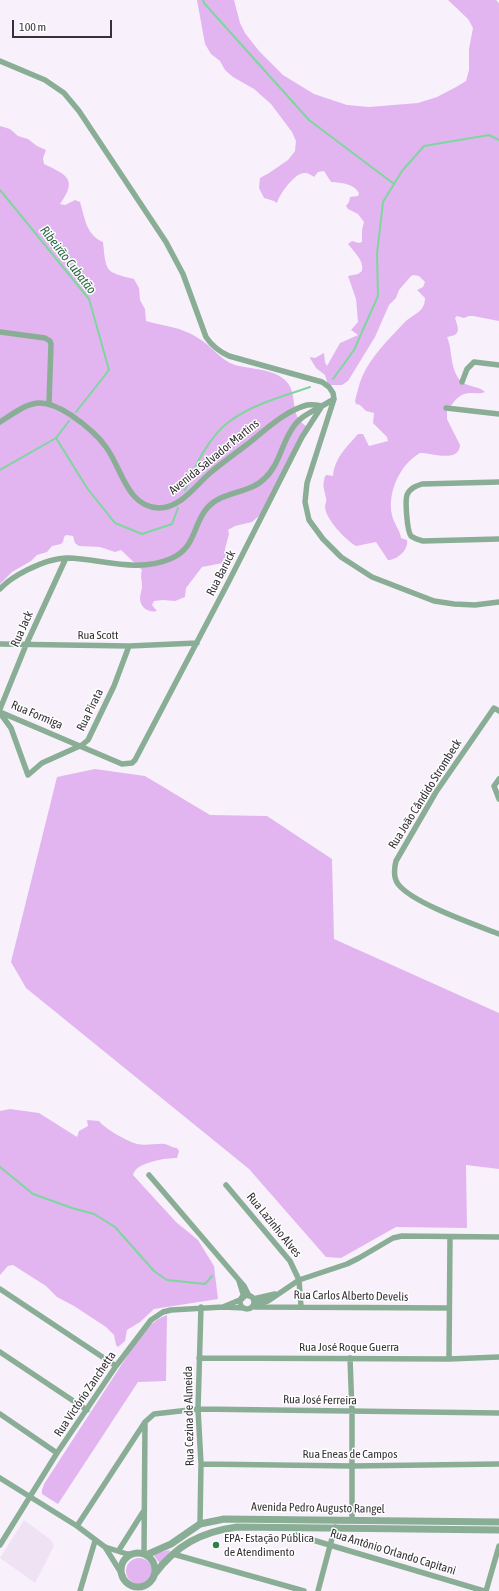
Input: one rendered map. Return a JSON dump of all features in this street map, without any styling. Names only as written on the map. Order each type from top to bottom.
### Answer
[{"type":"street","points":[[0,61],[45,80],[64,93],[79,111],[166,242],[183,274],[206,337],[211,345],[219,352],[229,356],[322,382],[329,387],[333,393],[334,399],[307,483],[305,502],[309,520],[323,539],[341,557],[372,577],[434,601],[468,605],[499,602]]},
{"type":"street","points":[[0,332],[45,338],[50,341],[51,344],[49,403],[40,402],[27,405],[0,422]]},
{"type":"street","points":[[462,382],[467,369],[474,362],[499,365]]},
{"type":"street","name":"Rua Baruck","points":[[132,763],[135,760],[197,643],[302,437],[322,406],[334,399]]},
{"type":"street","name":"Avenida Salvador Martins","points":[[49,403],[59,407],[83,423],[96,434],[107,448],[128,488],[136,498],[146,505],[158,508],[168,507],[175,504],[211,472],[278,420],[307,405],[314,404],[322,406]]},
{"type":"street","points":[[0,589],[6,582],[32,567],[46,562],[66,558],[143,565],[160,563],[171,559],[182,552],[188,545],[208,507],[227,495],[258,484],[265,479],[276,463],[292,428],[299,420],[322,406]]},
{"type":"street","points":[[446,408],[499,414]]},
{"type":"street","points":[[499,482],[422,484],[410,490],[407,496],[408,529],[410,535],[416,539],[499,539]]},
{"type":"street","name":"Rua Jack","points":[[0,711],[26,645],[66,558]]},
{"type":"street","name":"Rua Scott","points":[[0,644],[129,646],[197,643]]},
{"type":"street","name":"Rua Pirata","points":[[0,711],[11,728],[28,775],[42,763],[80,746],[88,740],[114,686],[129,646]]},
{"type":"street","name":"Rua João Cândido Strombeck","points":[[499,711],[494,708],[436,792],[396,861],[394,872],[397,883],[407,893],[443,911],[499,934]]},
{"type":"street","name":"Rua Formiga","points":[[0,711],[122,764],[132,763]]},
{"type":"street","points":[[499,779],[494,786],[499,800]]},
{"type":"street","points":[[149,1175],[239,1281],[249,1300],[249,1309],[223,1307]]},
{"type":"street","name":"Rua Lazinho Alves","points":[[226,1185],[290,1261],[299,1280],[301,1306]]},
{"type":"street","points":[[244,1308],[241,1304],[249,1300],[268,1301],[299,1280],[359,1258],[393,1238],[402,1236],[499,1237]]},
{"type":"street","points":[[449,1359],[450,1237]]},
{"type":"street","points":[[0,1290],[116,1366]]},
{"type":"street","name":"Rua Carlos Alberto Develis","points":[[223,1307],[249,1300],[301,1306],[449,1308]]},
{"type":"street","name":"Rua Victório Zanchetta","points":[[1,1542],[86,1410],[116,1366],[151,1320],[156,1316],[171,1310],[201,1307],[223,1307]]},
{"type":"street","name":"Rua Cezina de Almeida","points":[[200,1524],[201,1464],[198,1409],[201,1307]]},
{"type":"street","points":[[0,1352],[86,1410]]},
{"type":"street","name":"Rua José Roque Guerra","points":[[199,1358],[449,1359],[499,1357]]},
{"type":"street","points":[[350,1358],[352,1412],[352,1520]]},
{"type":"street","name":"Rua José Ferreira","points":[[145,1422],[154,1414],[198,1409],[499,1413]]},
{"type":"street","points":[[0,1414],[58,1453]]},
{"type":"street","points":[[145,1422],[145,1555]]},
{"type":"street","points":[[77,1526],[145,1422]]},
{"type":"street","name":"Rua Eneas de Campos","points":[[201,1464],[352,1466],[499,1464]]},
{"type":"street","points":[[0,1478],[77,1526],[105,1547],[119,1550],[127,1554],[145,1555],[153,1562],[153,1577],[144,1586],[139,1587],[129,1584],[124,1579],[105,1547]]},
{"type":"street","points":[[119,1550],[144,1512]]},
{"type":"street","name":"Avenida Pedro Augusto Rangel","points":[[145,1555],[171,1544],[200,1524],[224,1519],[244,1518],[499,1522]]},
{"type":"street","name":"Avenida Pedro Augusto Rangel","points":[[149,1591],[153,1577],[163,1563],[173,1554],[202,1534],[218,1529],[237,1527],[335,1527],[499,1530]]},
{"type":"street","points":[[318,1591],[335,1527]]},
{"type":"street","name":"Rua Antônio Orlando Capitani","points":[[296,1535],[485,1591]]},
{"type":"street","points":[[80,1591],[95,1541]]},
{"type":"street","points":[[485,1591],[499,1546]]},
{"type":"street","points":[[126,1591],[122,1566],[124,1560],[133,1554]]},
{"type":"street","points":[[173,1554],[304,1591]]},
{"type":"shaded area","points":[[197,0],[234,0],[240,23],[245,33],[259,51],[283,75],[314,94],[347,105],[369,107],[418,103],[437,97],[466,81],[469,70],[469,49],[473,28],[468,19],[448,0],[496,0],[499,3],[499,321],[473,316],[464,318],[457,316],[455,318],[458,331],[455,335],[447,337],[455,372],[462,382],[485,392],[467,393],[460,396],[447,411],[447,419],[460,445],[455,454],[443,456],[420,453],[406,464],[401,472],[393,489],[391,506],[392,515],[401,538],[407,540],[407,544],[402,554],[391,560],[388,560],[376,542],[356,546],[337,529],[326,512],[324,483],[325,476],[333,476],[336,463],[345,448],[358,434],[363,434],[369,446],[388,441],[387,437],[373,423],[374,413],[366,411],[360,405],[356,404],[355,401],[362,377],[375,355],[407,320],[418,313],[423,307],[425,298],[417,290],[423,287],[425,282],[419,276],[411,276],[399,290],[396,298],[389,305],[375,337],[348,381],[342,385],[328,385],[325,375],[316,368],[310,357],[315,358],[324,353],[327,366],[340,343],[358,335],[351,330],[358,322],[356,299],[348,276],[358,274],[362,271],[362,263],[348,244],[352,241],[359,243],[362,242],[364,222],[358,214],[348,209],[346,206],[350,197],[358,196],[359,193],[350,185],[331,182],[324,171],[318,172],[314,177],[305,173],[297,176],[284,190],[277,203],[264,198],[259,188],[260,178],[288,160],[295,151],[296,141],[292,132],[271,104],[254,89],[233,77],[225,70],[220,61],[211,54],[205,44]]},
{"type":"shaded area","points":[[0,126],[10,129],[18,136],[28,139],[37,146],[46,150],[43,158],[44,164],[59,171],[64,175],[69,183],[65,196],[60,204],[65,205],[75,200],[80,202],[87,225],[93,235],[103,242],[106,265],[112,272],[134,279],[139,288],[140,300],[145,309],[146,321],[179,329],[192,334],[230,363],[262,370],[281,377],[286,381],[292,390],[297,417],[307,427],[260,515],[252,522],[235,526],[228,530],[229,534],[225,549],[228,562],[202,567],[186,588],[185,597],[175,601],[154,601],[152,605],[157,611],[146,609],[140,602],[142,570],[121,550],[115,552],[100,547],[79,546],[75,543],[73,536],[66,535],[61,544],[52,546],[47,552],[37,555],[31,561],[12,572],[0,584]]},
{"type":"shaded area","points":[[95,769],[145,776],[210,815],[267,816],[332,859],[334,939],[499,1013],[499,1169],[466,1165],[467,1228],[396,1227],[341,1258],[326,1257],[249,1169],[26,988],[11,962],[57,777]]},
{"type":"shaded area","points":[[10,1109],[39,1113],[77,1137],[79,1131],[88,1126],[87,1120],[99,1121],[106,1128],[137,1144],[165,1144],[177,1148],[179,1151],[177,1158],[159,1160],[145,1164],[135,1171],[133,1175],[176,1222],[198,1240],[214,1266],[218,1299],[154,1309],[140,1322],[127,1330],[125,1341],[118,1347],[116,1345],[114,1335],[106,1327],[74,1306],[57,1297],[46,1286],[13,1265],[8,1266],[0,1275],[0,1111]]},
{"type":"shaded area","points":[[167,1315],[166,1381],[138,1382],[58,1504],[42,1494],[44,1484],[133,1347],[152,1324]]},
{"type":"shaded area","points":[[24,1520],[51,1540],[54,1546],[35,1583],[0,1558]]},
{"type":"shaded area","points":[[170,1551],[160,1564],[153,1554]]},
{"type":"shaded area","points":[[139,1558],[148,1562],[152,1571],[148,1580],[139,1584],[130,1580],[126,1571],[130,1562]]},
{"type":"waterway","points":[[203,0],[204,3],[309,120],[394,184]]},
{"type":"waterway","points":[[333,379],[354,350],[378,296],[377,254],[383,202],[402,171],[424,146],[489,135],[499,140]]},
{"type":"waterway","name":"Ribeirão Cubatão","points":[[0,190],[89,299],[109,370],[76,412]]},
{"type":"waterway","name":"Ribeirão Cubatão","points":[[185,490],[203,452],[216,434],[230,421],[259,405],[310,387]]},
{"type":"waterway","name":"Ribeirão Cubatão","points":[[69,421],[56,438],[87,488],[115,523],[142,534],[172,524],[178,508]]},
{"type":"waterway","points":[[0,470],[56,438]]},
{"type":"waterway","points":[[0,1167],[33,1194],[94,1214],[115,1227],[154,1271],[167,1280],[205,1284],[212,1276]]},
{"type":"place","name":"EPA- Estação Pública de Atendimento","points":[[216,1545]]}]
